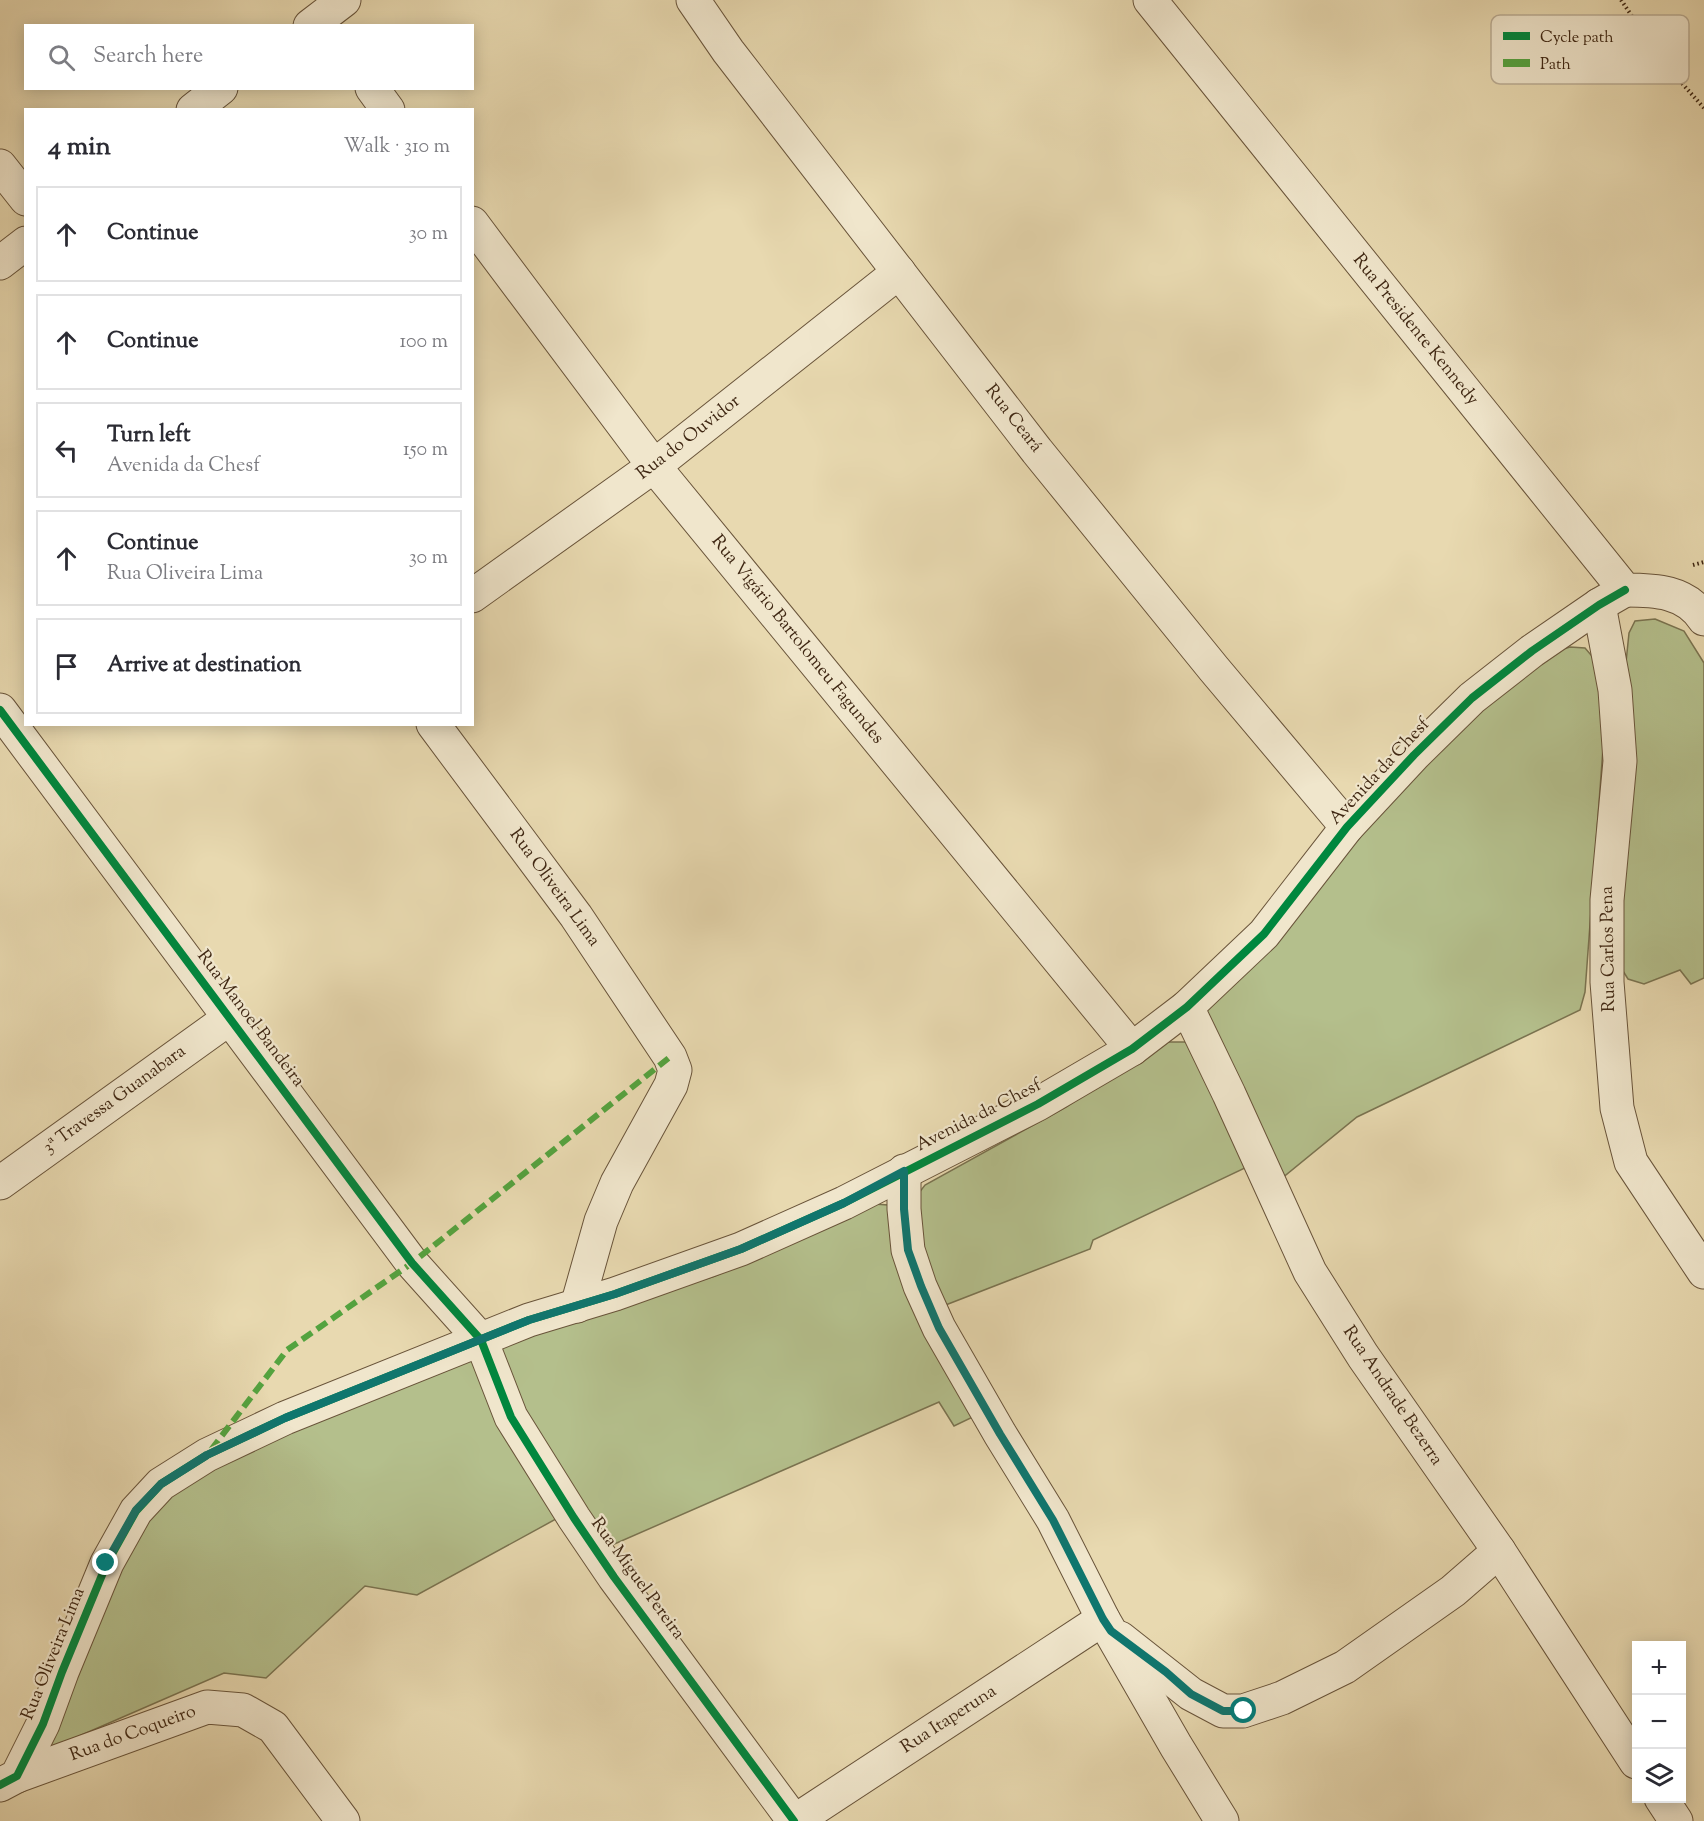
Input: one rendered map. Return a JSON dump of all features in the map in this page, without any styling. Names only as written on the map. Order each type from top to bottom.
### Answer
[{"type":"street","name":"Rua Ceará","points":[[693,0],[728,51],[1051,469],[1214,669],[1347,827]]},
{"type":"street","name":"Rua Presidente Kennedy","points":[[1150,0],[1612,597]]},
{"type":"street","points":[[196,108],[219,90]]},
{"type":"street","points":[[373,90],[387,108]]},
{"type":"street","points":[[0,166],[24,196]]},
{"type":"street","name":"Rua Vigário Bartolomeu Fagundes","points":[[474,226],[654,466],[1132,1049]]},
{"type":"street","points":[[0,262],[24,244]]},
{"type":"street","name":"Rua do Ouvidor","points":[[474,595],[654,466],[900,272]]},
{"type":"street","points":[[1612,597],[1656,590],[1686,599],[1704,619]]},
{"type":"street","name":"Avenida da Chesf","points":[[207,1455],[285,1418],[529,1320],[741,1249],[844,1203],[1038,1104],[1132,1049],[1187,1007],[1264,934],[1347,827],[1414,755],[1472,698],[1532,651],[1612,597]]},
{"type":"street","name":"Rua Carlos Pena","points":[[1612,597],[1620,761],[1607,900],[1607,982],[1617,1108],[1631,1162],[1704,1272]]},
{"type":"street","name":"Rua Manoel Bandeira","points":[[3,720],[231,1017],[412,1263],[481,1340]]},
{"type":"street","name":"Rua Oliveira Lima","points":[[434,726],[576,916],[670,1056],[675,1070],[671,1085],[617,1183],[601,1221],[576,1306]]},
{"type":"street","name":"Rua Andrade Bezerra","points":[[1187,1007],[1262,1164],[1310,1272],[1363,1356],[1499,1551],[1632,1756]]},
{"type":"street","name":"3ª Travessa Guanabara","points":[[0,1183],[231,1017]]},
{"type":"street","points":[[904,1171],[904,1209],[908,1250],[925,1297],[950,1347],[1053,1520],[1107,1625],[1222,1821]]},
{"type":"street","name":"Rua Miguel Pereira","points":[[481,1340],[511,1417],[561,1498],[614,1577],[794,1821]]},
{"type":"street","name":"Rua Oliveira Lima","points":[[9,1780],[43,1724],[106,1563],[136,1510],[161,1484],[207,1455]]},
{"type":"street","points":[[1107,1625],[1191,1694],[1223,1711],[1244,1711],[1282,1698],[1345,1667],[1453,1591],[1499,1551]]},
{"type":"street","name":"Rua Itaperuna","points":[[794,1821],[1107,1625]]},
{"type":"street","name":"Rua do Coqueiro","points":[[9,1780],[207,1707],[243,1710],[273,1727],[343,1821]]},
{"type":"street","points":[[1664,1803],[1676,1821]]},
{"type":"path","points":[[1621,0],[1631,15]]},
{"type":"path","points":[[1683,84],[1704,108]]},
{"type":"green space","points":[[1655,619],[1684,631],[1704,663],[1704,978],[1691,984],[1680,970],[1644,984],[1628,979],[1618,963],[1624,682],[1629,633],[1635,621]]},
{"type":"green space","points":[[1570,647],[1585,648],[1597,662],[1606,708],[1585,992],[1580,1010],[1357,1117],[1276,1183],[1199,1015],[1384,793],[1550,653]]},
{"type":"green space","points":[[1163,1042],[1188,1042],[1245,1168],[1093,1240],[1090,1249],[943,1306],[923,1267],[915,1198],[925,1185],[1066,1107]]},
{"type":"green space","points":[[874,1204],[888,1205],[975,1416],[954,1426],[939,1402],[603,1549],[496,1359],[503,1342],[715,1276]]},
{"type":"green space","points":[[473,1356],[556,1519],[417,1595],[365,1586],[266,1678],[224,1673],[47,1750],[101,1608],[151,1506],[188,1480],[323,1413]]},
{"type":"marked path","points":[[211,1450],[287,1350],[412,1263],[670,1057]]},
{"type":"cycle path","points":[[0,1785],[17,1776],[43,1724],[107,1563],[136,1511],[161,1484],[207,1455],[285,1418],[529,1320],[615,1294],[741,1249],[844,1203],[1038,1104],[1132,1049],[1187,1007],[1264,934],[1347,827],[1414,755],[1472,698],[1532,651],[1625,590]]},
{"type":"cycle path","points":[[0,710],[412,1263],[481,1340],[511,1417],[574,1518],[614,1577],[794,1821]]},
{"type":"route","points":[[106,1563],[136,1510],[161,1484],[207,1455],[285,1418],[529,1320],[615,1294],[741,1249],[844,1203],[904,1171],[904,1209],[908,1250],[939,1328],[1053,1520],[1103,1619],[1111,1631],[1166,1672],[1191,1694],[1223,1711],[1244,1711]]}]
